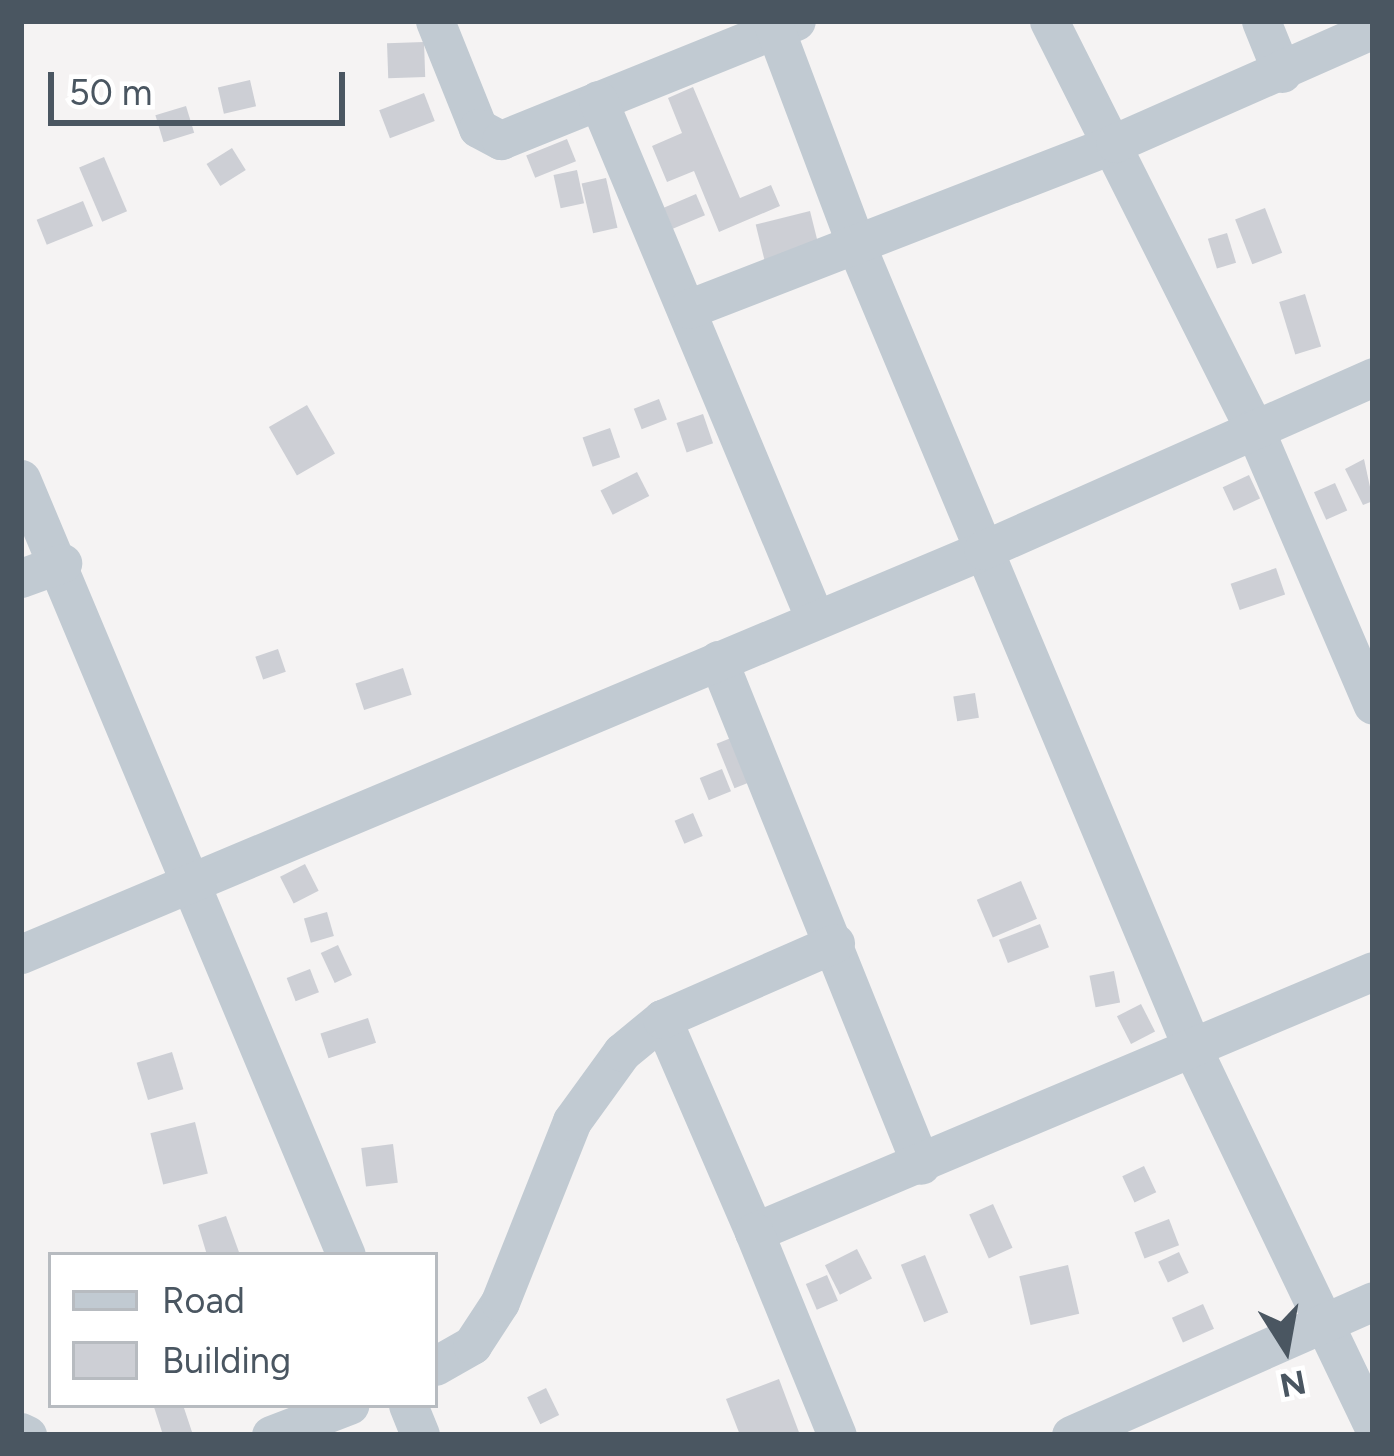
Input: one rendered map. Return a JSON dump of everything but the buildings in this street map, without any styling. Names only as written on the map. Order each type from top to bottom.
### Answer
[{"type":"street","points":[[435,21],[488,138],[598,100],[781,24],[856,245],[1193,1050],[1373,1424]]},
{"type":"street","points":[[1049,21],[1115,143],[1254,428],[1373,705]]},
{"type":"street","points":[[1261,21],[1282,73]]},
{"type":"street","points":[[688,309],[1115,143],[1373,29]]},
{"type":"street","points":[[598,100],[815,619]]},
{"type":"street","points":[[21,954],[983,550],[1373,376]]},
{"type":"street","points":[[21,479],[62,563],[345,1252]]},
{"type":"street","points":[[21,578],[62,563]]},
{"type":"street","points":[[718,661],[921,1165]]},
{"type":"street","points":[[438,1364],[472,1345],[500,1302],[572,1121],[622,1052],[662,1018],[835,943]]},
{"type":"street","points":[[754,1232],[1373,971]]},
{"type":"street","points":[[662,1018],[837,1435]]},
{"type":"street","points":[[1071,1435],[1373,1301]]},
{"type":"street","points":[[271,1435],[341,1408]]}]
